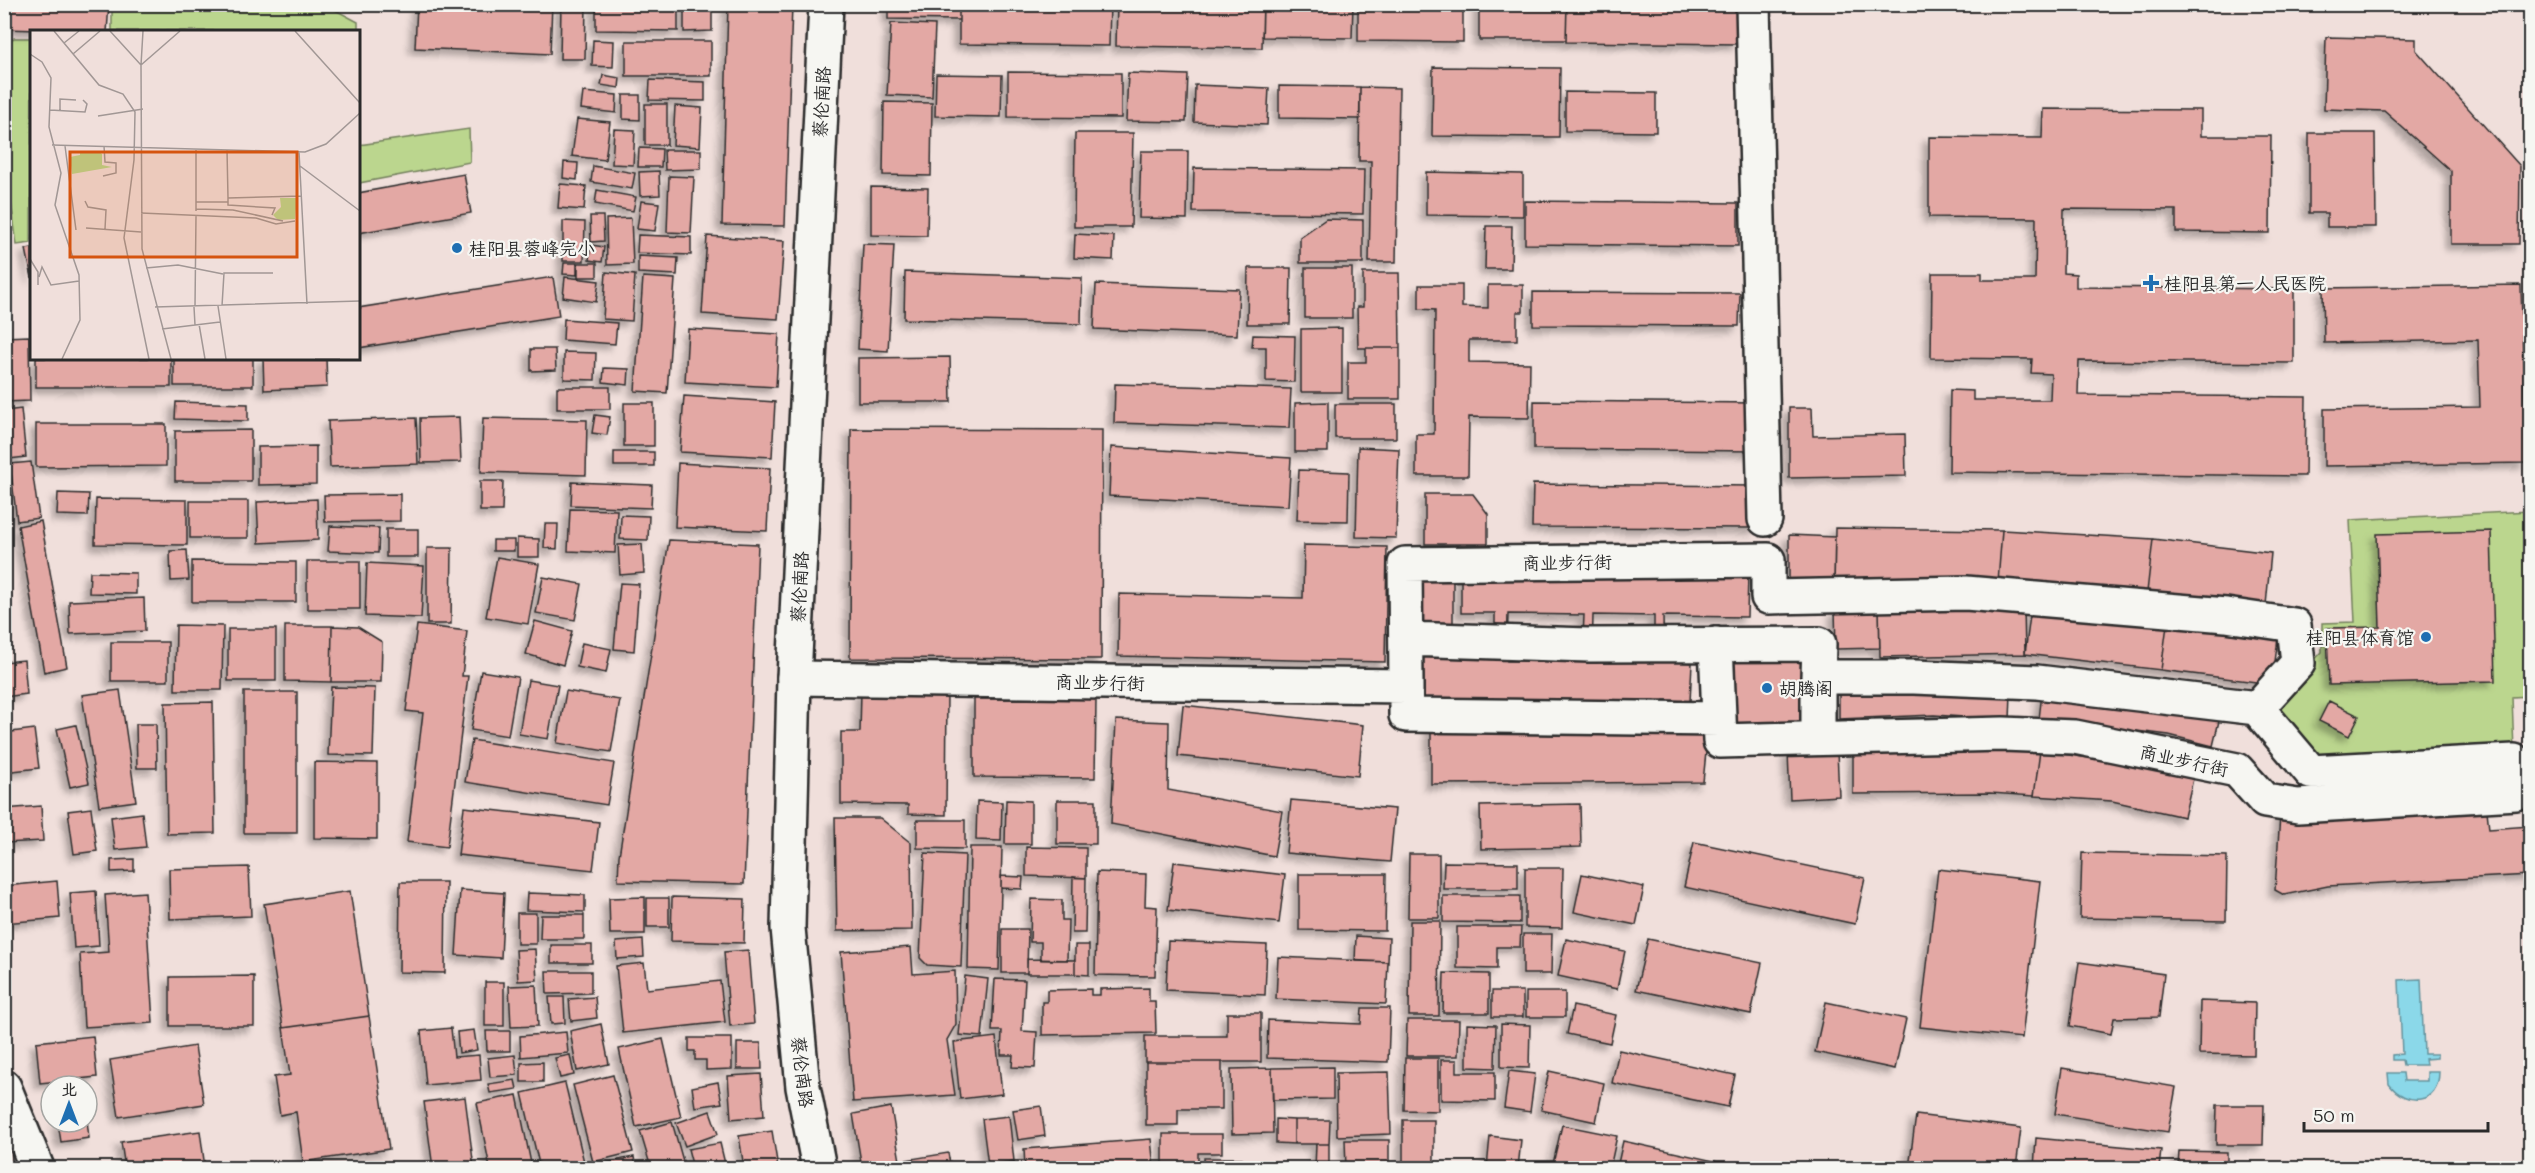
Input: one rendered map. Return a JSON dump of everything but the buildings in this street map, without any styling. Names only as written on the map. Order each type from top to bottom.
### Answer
[{"type":"street","name":"蔡伦南路","points":[[819,1168],[803,1087],[788,928],[794,678],[826,4]]},
{"type":"street","points":[[1753,4],[1765,519]]},
{"type":"street","name":"商业步行街","points":[[1719,719],[1406,715],[1405,564],[1768,560],[1769,643]]},
{"type":"street","points":[[1768,597],[1966,593],[2226,615],[2294,625],[2298,663],[2257,708],[2037,682],[1914,677],[1818,677]]},
{"type":"street","points":[[1406,639],[1589,645],[1819,644],[1818,738]]},
{"type":"street","name":"商业步行街","points":[[1716,644],[1720,741],[2003,735],[2075,737],[2237,770],[2265,801],[2298,806],[2516,793],[2523,771],[2514,761],[2311,772],[2257,708]]},
{"type":"street","name":"商业步行街","points":[[794,678],[1406,686]]},
{"type":"street","points":[[4,1087],[37,1168]]},
{"type":"green space","points":[[112,5],[326,5],[358,22],[358,30],[112,30]]},
{"type":"green space","points":[[14,38],[30,38],[30,243],[17,245],[4,151],[5,45]]},
{"type":"green space","points":[[469,129],[470,162],[360,183],[360,145]]},
{"type":"green space","name":"桂阳县体育馆","points":[[2530,511],[2530,696],[2512,697],[2514,751],[2323,765],[2270,707],[2322,652],[2322,623],[2355,622],[2350,520]]},
{"type":"water","points":[[2421,979],[2424,1054],[2437,1054],[2437,1058],[2425,1059],[2426,1065],[2403,1065],[2402,1060],[2392,1060],[2392,1055],[2402,1054],[2399,980]]},
{"type":"water","points":[[2427,1072],[2439,1072],[2438,1083],[2434,1091],[2420,1099],[2404,1096],[2389,1084],[2388,1073],[2403,1073],[2404,1081],[2427,1081]]},
{"type":"place","name":"桂阳县蓉峰完小","points":[[457,248]]},
{"type":"place","name":"桂阳县第一人民医院","points":[[2151,283]]},
{"type":"place","name":"桂阳县体育馆","points":[[2426,637]]},
{"type":"place","name":"胡腾阁","points":[[1767,688]]}]
